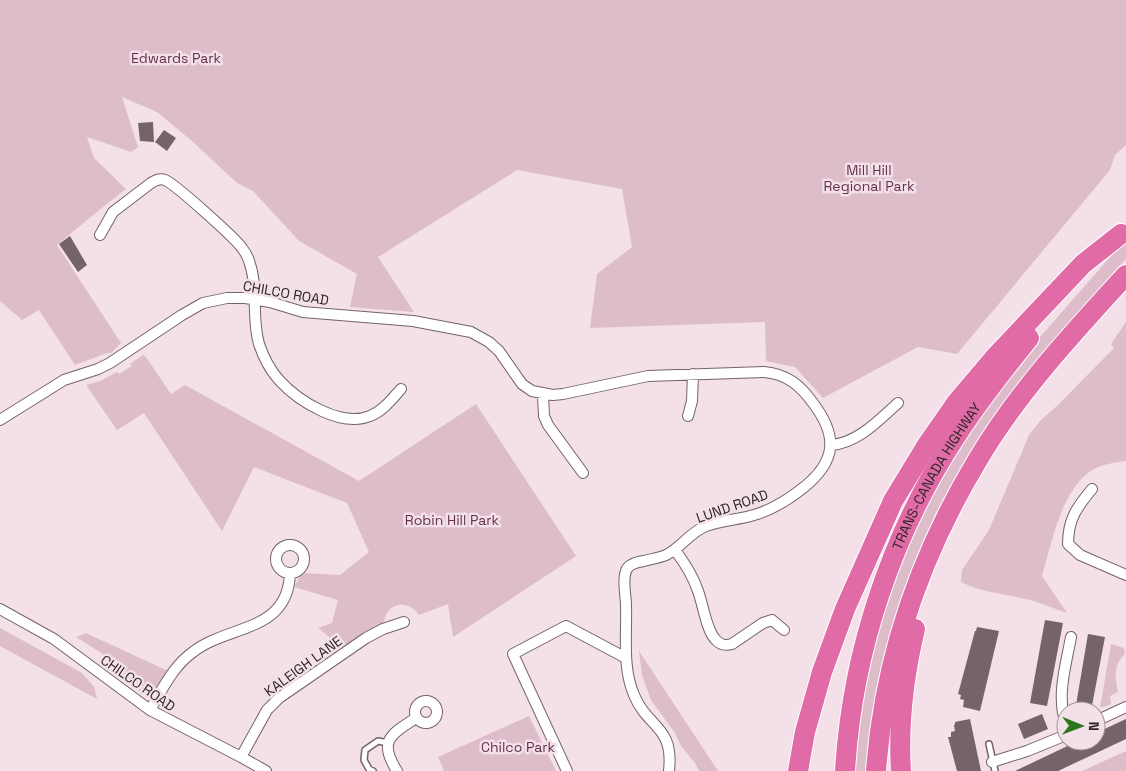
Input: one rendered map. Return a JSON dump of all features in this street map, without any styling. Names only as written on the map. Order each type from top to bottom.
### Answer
[{"type":"highway","points":[[798,771],[805,732],[822,672],[845,609],[893,501],[957,402],[996,356],[1083,264],[1123,231]]},
{"type":"highway","name":"TRANS-CANADA HIGHWAY","points":[[845,771],[851,711],[869,626],[911,514],[956,436],[996,378],[1123,231]]},
{"type":"highway","name":"TRANS-CANADA HIGHWAY","points":[[876,771],[882,712],[894,658],[918,579],[937,534],[977,461],[1017,402],[1072,335],[1126,275]]},
{"type":"highway","points":[[901,771],[900,726],[909,656],[927,591],[944,545],[963,505],[1017,402]]},
{"type":"street","points":[[100,234],[113,212],[151,183],[158,179],[165,180],[197,206],[242,248],[249,260],[254,278],[255,328],[259,345],[279,380],[304,400],[341,419],[355,420],[369,417],[383,409],[401,389]]},
{"type":"street","name":"CHILCO ROAD","points":[[0,420],[64,380],[110,363],[182,315],[203,304],[227,298],[254,299],[303,312],[413,321],[471,332],[489,342],[499,351],[522,384],[532,391],[543,395]]},
{"type":"street","points":[[583,473],[548,425],[544,416],[543,395],[563,394],[635,378],[764,372],[784,377],[802,388],[826,423],[831,445],[838,444],[863,432],[898,402]]},
{"type":"street","points":[[688,416],[692,401],[693,374]]},
{"type":"street","name":"LUND ROAD","points":[[669,771],[670,757],[667,742],[661,730],[641,709],[633,694],[626,658],[627,618],[624,579],[626,571],[634,563],[658,558],[675,550],[695,532],[706,526],[754,515],[791,497],[817,475],[826,463],[831,445]]},
{"type":"street","points":[[1092,489],[1077,506],[1068,528],[1068,544],[1080,555],[1126,575]]},
{"type":"street","points":[[675,550],[696,584],[713,638],[718,643],[732,644],[763,623],[772,620],[784,630]]},
{"type":"street","points":[[150,710],[171,675],[192,652],[216,637],[252,627],[271,616],[287,595],[290,573]]},
{"type":"street","name":"CHILCO ROAD","points":[[0,609],[54,639],[150,710],[266,771]]},
{"type":"street","name":"KALEIGH LANE","points":[[241,757],[267,710],[279,698],[366,638],[383,629],[404,622]]},
{"type":"street","points":[[567,771],[513,654],[566,626],[626,658]]},
{"type":"street","points":[[1062,701],[1061,693],[1071,637]]},
{"type":"street","points":[[1106,716],[1126,707]]},
{"type":"street","points":[[397,771],[387,750],[388,743],[395,732],[416,718]]},
{"type":"street","points":[[994,767],[1056,739]]},
{"type":"lane","points":[[373,771],[366,765],[364,755],[366,750],[378,741],[388,743]]},
{"type":"lane","points":[[989,744],[994,767]]},
{"type":"green space","name":"Mill Hill Regional Park","points":[[0,0],[1126,0],[1126,145],[1115,155],[1110,170],[957,354],[918,347],[823,398],[795,367],[766,361],[765,322],[590,328],[597,274],[632,247],[622,189],[517,170],[378,257],[414,312],[350,307],[357,274],[299,241],[253,191],[237,183],[157,112],[122,97],[138,147],[131,152],[87,137],[94,158],[126,189],[57,245],[121,343],[111,353],[75,365],[39,310],[22,320],[0,301]]},
{"type":"green space","points":[[1126,239],[1126,259],[1018,384],[986,428],[961,467],[939,507],[920,549],[890,635],[871,725],[866,771],[851,771],[865,675],[897,567],[945,466],[1040,337]]},
{"type":"green space","points":[[1126,322],[1126,461],[1096,468],[1084,476],[1075,487],[1060,516],[1042,576],[1067,613],[1035,601],[986,591],[961,582],[962,570],[989,530],[1029,435],[1041,420],[1114,348],[1111,344]]},
{"type":"green space","name":"Robin Hill Park","points":[[143,355],[171,394],[185,385],[359,481],[476,404],[576,556],[453,637],[448,604],[419,615],[408,606],[399,605],[387,613],[382,625],[344,649],[318,628],[332,623],[338,600],[294,587],[302,573],[340,575],[369,552],[347,503],[254,467],[222,531],[144,413],[117,430],[86,385],[100,381],[117,372],[119,374],[132,366],[130,364]]},
{"type":"green space","points":[[0,628],[82,673],[94,687],[97,699],[0,646]]},
{"type":"green space","points":[[86,633],[168,671],[153,695],[146,696],[129,684],[100,652],[76,637]]},
{"type":"green space","points":[[1111,644],[1124,648],[1125,654],[1118,662],[1117,667],[1118,692],[1110,696],[1111,704],[1106,706],[1106,701],[1101,701]]},
{"type":"green space","points":[[639,651],[718,771],[699,771],[681,746],[675,733],[651,700],[642,675]]},
{"type":"green space","name":"Chilco Park","points":[[529,716],[556,771],[444,771],[438,757]]},
{"type":"green space","points":[[1126,751],[1126,771],[1082,771]]},
{"type":"building","points":[[153,122],[154,142],[140,141],[138,123]]},
{"type":"building","points":[[164,130],[176,138],[167,151],[155,142]]},
{"type":"building","points":[[70,236],[87,265],[78,272],[59,244]]},
{"type":"building","points":[[1045,620],[1063,623],[1047,706],[1030,703]]},
{"type":"building","points":[[977,627],[999,631],[980,711],[963,707],[964,700],[960,699],[961,695],[958,694]]},
{"type":"building","points":[[1088,634],[1105,637],[1093,701],[1077,701]]},
{"type":"building","points":[[1042,714],[1048,729],[1024,739],[1018,724]]},
{"type":"building","points":[[970,719],[981,771],[957,771],[948,737],[951,737],[951,732],[955,731],[955,722]]},
{"type":"building","points":[[1126,719],[1126,739],[1106,748],[1106,728]]},
{"type":"building","points":[[1057,751],[1100,751],[1058,771],[1015,771]]},
{"type":"park label","name":"Edwards Park","points":[[176,58]]}]
